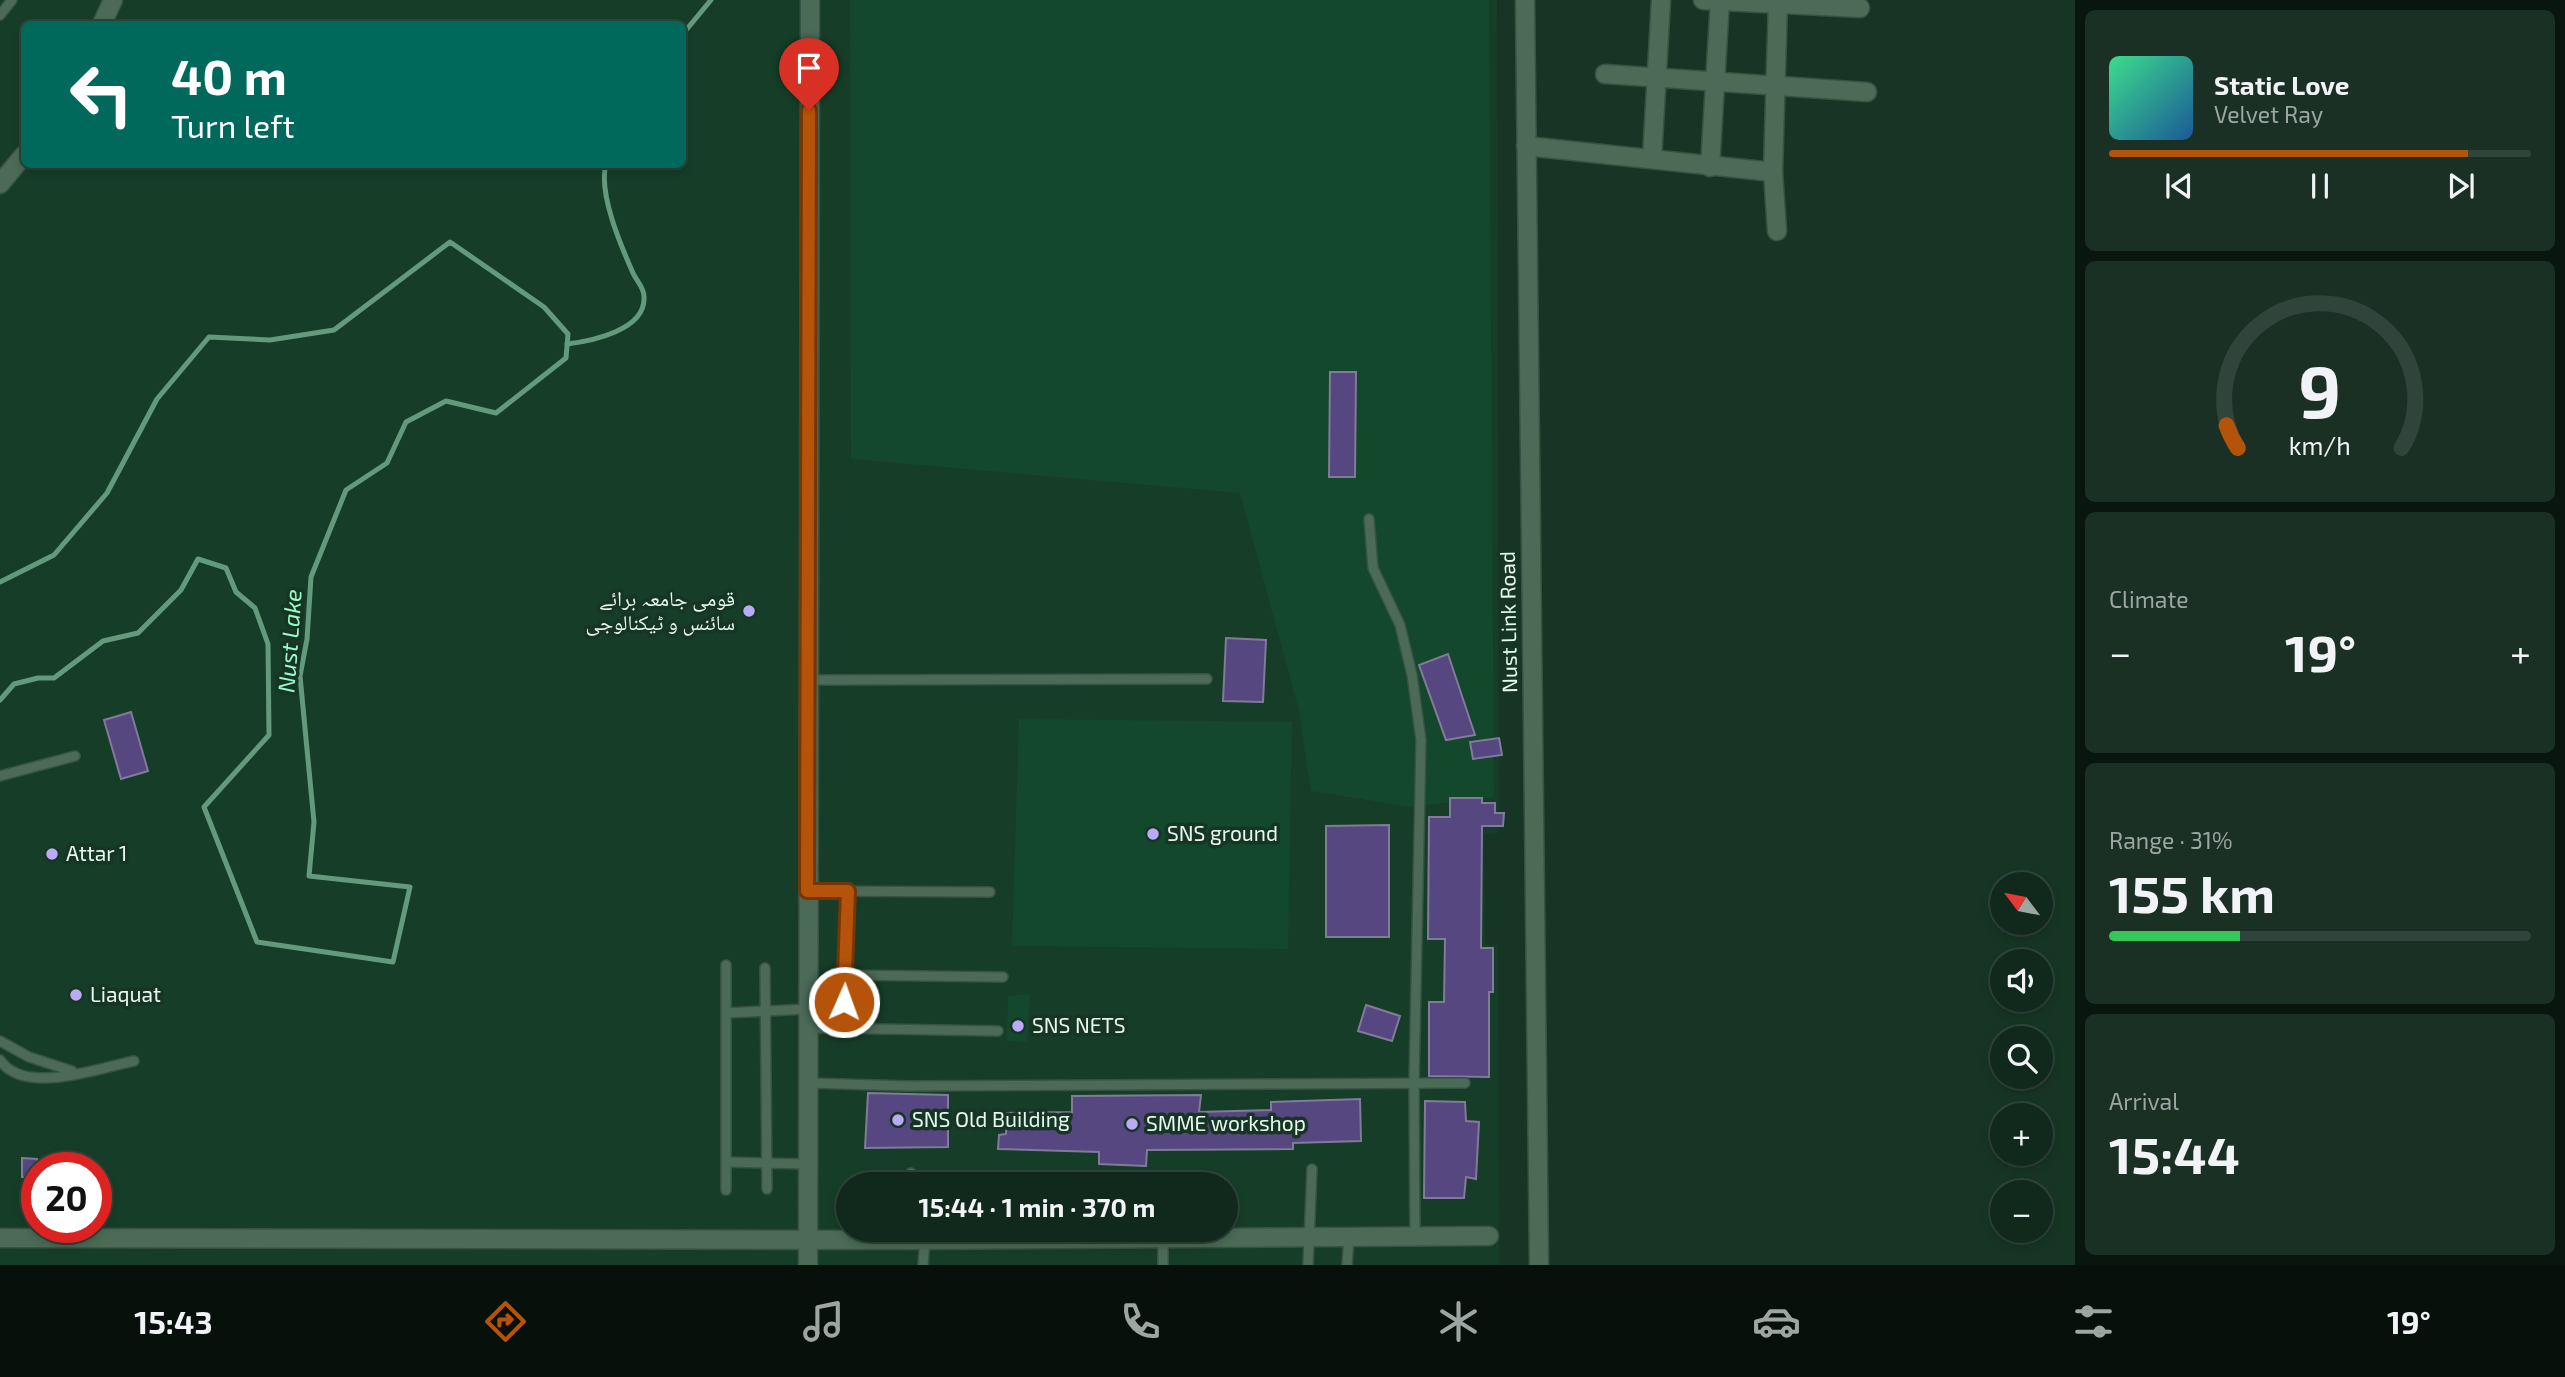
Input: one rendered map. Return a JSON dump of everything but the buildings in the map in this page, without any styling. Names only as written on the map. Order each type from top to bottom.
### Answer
[{"type":"street","points":[[103,21],[113,0]]},
{"type":"street","points":[[808,1265],[810,0]]},
{"type":"street","name":"Nust Link Road","points":[[1525,0],[1538,1265]]},
{"type":"street","points":[[1652,159],[1661,0]]},
{"type":"street","points":[[1710,167],[1715,83],[1715,0],[1860,8]]},
{"type":"street","points":[[1777,231],[1773,172],[1778,2]]},
{"type":"street","points":[[1605,74],[1867,92]]},
{"type":"street","points":[[1526,146],[1773,172]]},
{"type":"street","points":[[0,184],[21,159]]},
{"type":"street","points":[[1238,1237],[1489,1236]]},
{"type":"street","points":[[0,1238],[836,1238]]},
{"type":"lane","points":[[0,15],[12,0]]},
{"type":"lane","points":[[1369,519],[1373,568],[1399,625],[1412,676],[1421,740],[1414,1084],[1415,1237]]},
{"type":"lane","points":[[807,680],[1206,679]]},
{"type":"lane","points":[[2,778],[75,756]]},
{"type":"lane","points":[[807,891],[990,892]]},
{"type":"lane","points":[[843,1028],[848,891]]},
{"type":"lane","points":[[726,965],[726,1190]]},
{"type":"lane","points":[[765,968],[767,1189]]},
{"type":"lane","points":[[845,975],[1003,977]]},
{"type":"lane","points":[[726,1013],[807,1009]]},
{"type":"lane","points":[[807,1031],[843,1028],[998,1031]]},
{"type":"lane","points":[[0,1041],[29,1057],[75,1072]]},
{"type":"lane","points":[[0,1060],[13,1073]]},
{"type":"lane","points":[[0,1075],[13,1073],[41,1080],[134,1060]]},
{"type":"lane","points":[[809,1083],[908,1086],[1465,1083]]},
{"type":"lane","points":[[726,1162],[808,1164]]},
{"type":"lane","points":[[1308,1265],[1312,1169]]},
{"type":"lane","points":[[1347,1265],[1349,1237]]},
{"type":"lane","points":[[916,1242],[923,1265]]},
{"type":"lane","points":[[1163,1242],[1163,1265]]},
{"type":"shaded area","name":"قومی جامعہ برائے سائنس و ٹیکنالوجی","points":[[0,0],[1497,0],[1499,833],[1484,835],[1485,944],[1498,945],[1499,1265],[0,1265]]},
{"type":"shaded area","points":[[850,0],[1489,0],[1494,797],[1410,807],[1311,791],[1299,711],[1240,493],[851,459]]},
{"type":"shaded area","name":"SNS ground","points":[[1019,719],[1292,722],[1288,949],[1012,946]]},
{"type":"shaded area","name":"SNS NETS","points":[[1030,994],[1027,1042],[1007,1041],[1008,996]]},
{"type":"waterway","points":[[686,30],[711,0]]},
{"type":"waterway","points":[[567,344],[616,332],[636,318],[642,308],[643,290],[623,249],[608,204],[605,168]]},
{"type":"waterway","name":"Nust Lake","points":[[0,582],[54,555],[107,493],[157,399],[209,337],[270,340],[334,330],[450,242],[544,307],[568,334],[566,358],[496,413],[446,401],[406,422],[387,463],[346,490],[311,577],[307,639],[300,676],[314,822],[309,876],[410,887],[393,962],[257,942],[204,807],[269,735],[268,644],[255,608],[236,592],[226,568],[198,559],[181,590],[138,633],[103,641],[54,678],[38,678],[14,684],[0,700]]},
{"type":"place","name":"قومی جامعہ برائے سائنس و ٹیکنالوجی","points":[[749,611]]},
{"type":"place","name":"SNS ground","points":[[1153,834]]},
{"type":"place","name":"Attar 1","points":[[52,854]]},
{"type":"place","name":"Liaquat","points":[[76,995]]},
{"type":"place","name":"SNS NETS","points":[[1018,1026]]},
{"type":"place","name":"SNS Old Building","points":[[898,1120]]},
{"type":"place","name":"SMME workshop","points":[[1132,1124]]},
{"type":"route","points":[[809,110],[807,891],[848,891],[844,1002]]}]
